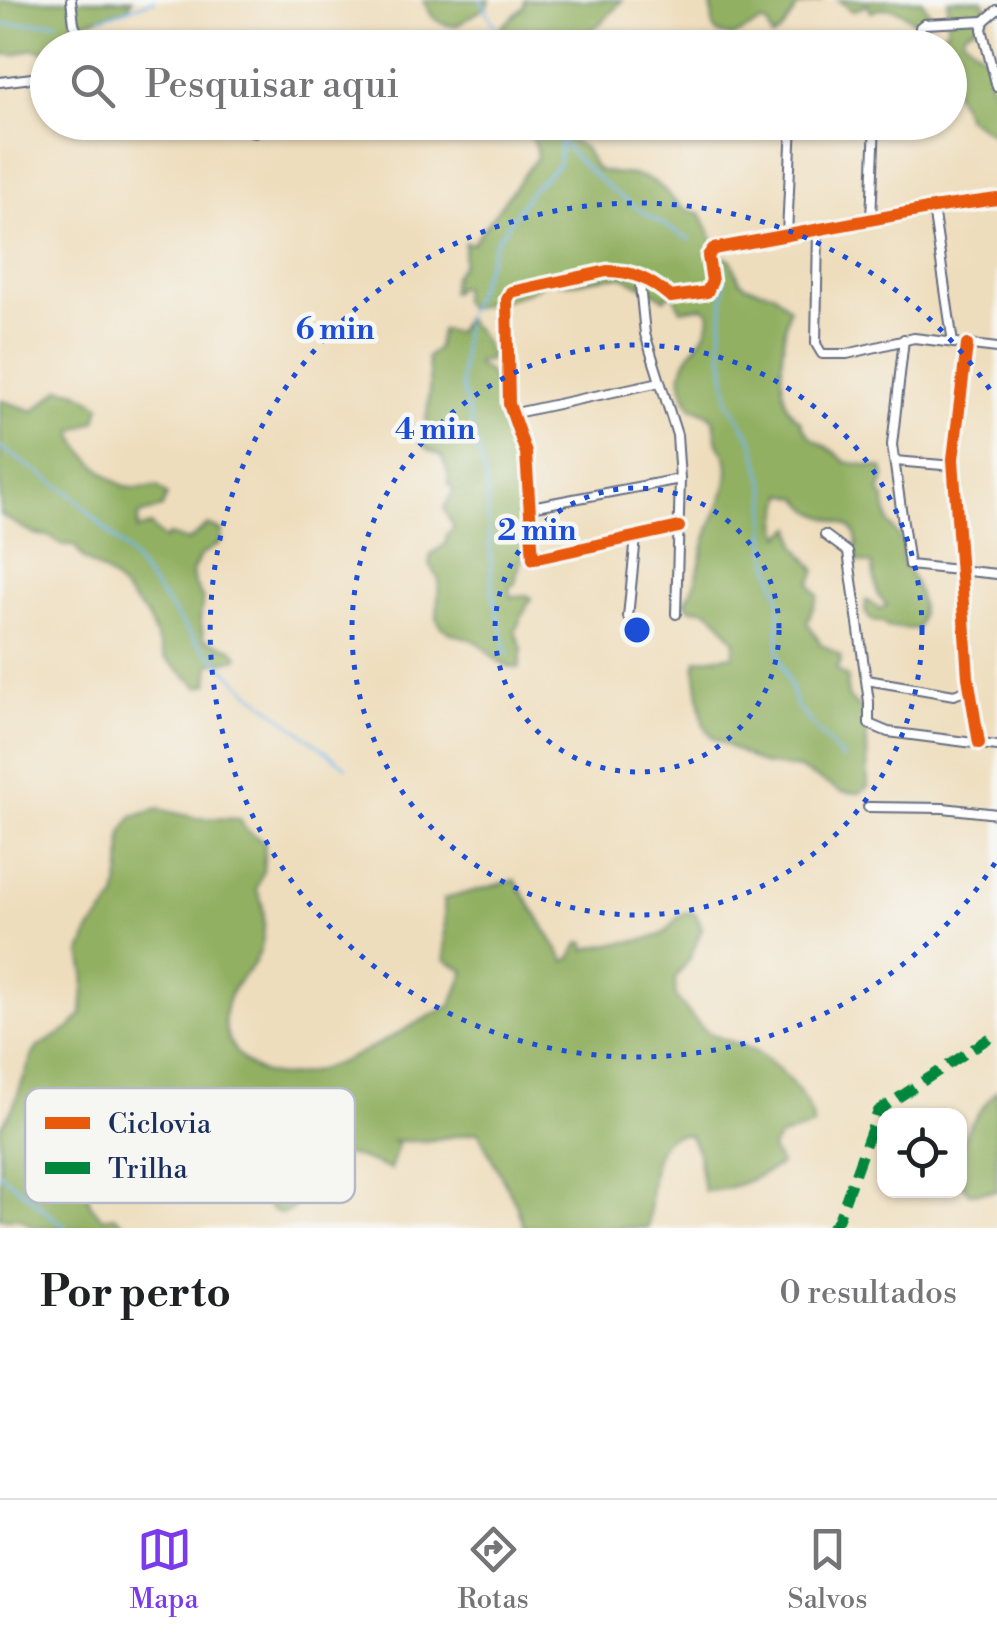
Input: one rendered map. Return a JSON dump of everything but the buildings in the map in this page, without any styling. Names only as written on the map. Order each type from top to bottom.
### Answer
[{"type":"street","points":[[71,0],[76,30]]},
{"type":"street","points":[[994,8],[982,28],[997,87]]},
{"type":"street","points":[[920,30],[924,24],[984,22]]},
{"type":"street","points":[[0,82],[30,78]]},
{"type":"street","points":[[786,235],[791,140]]},
{"type":"street","points":[[870,220],[874,140]]},
{"type":"street","points":[[678,528],[533,559],[526,453],[511,414],[507,300],[511,292],[607,272],[638,275],[671,297],[707,292],[712,281],[708,256],[713,249],[997,200]]},
{"type":"street","points":[[933,208],[953,343]]},
{"type":"street","points":[[818,229],[818,350],[830,356],[904,340],[997,348]]},
{"type":"street","points":[[638,275],[642,323],[677,434],[680,479],[676,614]]},
{"type":"street","points":[[904,340],[892,445],[909,566],[997,574]]},
{"type":"street","points":[[967,344],[954,466],[970,689],[979,743]]},
{"type":"street","points":[[511,414],[660,382]]},
{"type":"street","points":[[895,461],[954,466]]},
{"type":"street","points":[[531,507],[680,479]]},
{"type":"street","points":[[826,535],[848,552],[869,724],[875,729],[997,746]]},
{"type":"street","points":[[628,617],[636,537]]},
{"type":"street","points":[[866,680],[954,695],[970,689]]},
{"type":"street","points":[[868,807],[942,808],[997,814]]},
{"type":"green space","points":[[0,0],[132,0],[127,9],[85,22],[76,30],[30,30],[30,50],[15,55],[0,54]]},
{"type":"green space","points":[[423,0],[490,0],[486,7],[456,26],[435,19]]},
{"type":"green space","points":[[524,0],[622,0],[592,30],[498,30],[524,7]]},
{"type":"green space","points":[[711,0],[824,0],[797,7],[783,30],[770,30],[762,22],[747,30],[715,30]]},
{"type":"green space","points":[[838,0],[922,0],[932,17],[920,25],[892,9],[871,12],[867,5],[853,11]]},
{"type":"green space","points":[[948,0],[983,0],[988,13],[986,20],[967,31],[947,29]]},
{"type":"green space","points":[[967,41],[989,60],[988,76],[997,97],[997,137],[967,118]]},
{"type":"green space","points":[[532,140],[569,140],[583,147],[596,169],[645,178],[684,208],[700,213],[720,254],[731,260],[740,281],[774,293],[789,308],[782,368],[791,412],[808,434],[845,462],[883,468],[885,477],[879,492],[889,523],[904,544],[902,562],[916,585],[921,611],[917,629],[887,627],[871,620],[865,612],[866,600],[880,609],[887,605],[878,596],[872,564],[857,561],[856,537],[847,525],[815,512],[800,498],[784,494],[778,523],[781,536],[793,527],[796,545],[816,571],[810,584],[818,596],[807,622],[821,644],[840,656],[836,669],[848,678],[851,700],[866,713],[868,787],[860,793],[842,792],[799,769],[762,764],[713,738],[703,723],[697,660],[733,655],[735,641],[712,613],[691,609],[685,603],[697,577],[728,471],[714,421],[705,412],[692,408],[682,375],[685,363],[705,334],[709,311],[702,307],[681,310],[672,292],[665,299],[622,277],[575,283],[549,278],[522,294],[467,308],[461,300],[463,287],[451,291],[453,277],[463,263],[465,242],[472,244],[537,157]]},
{"type":"green space","points":[[464,318],[478,332],[491,356],[476,364],[488,372],[502,397],[503,423],[515,448],[510,461],[520,475],[528,514],[526,543],[515,583],[509,588],[511,597],[531,598],[515,631],[522,649],[519,668],[501,663],[478,643],[445,629],[437,619],[439,579],[429,564],[431,554],[446,544],[447,534],[454,529],[444,508],[454,490],[442,456],[427,449],[421,440],[428,401],[427,358],[437,348],[441,330],[457,333]]},
{"type":"green space","points":[[61,388],[78,392],[100,405],[96,421],[73,431],[94,463],[126,487],[158,487],[167,495],[162,508],[139,515],[137,530],[150,525],[164,539],[169,535],[188,541],[208,525],[222,531],[221,542],[200,556],[192,572],[203,599],[200,619],[204,639],[232,649],[238,656],[210,664],[208,684],[199,687],[165,658],[147,616],[112,578],[83,558],[74,545],[62,545],[48,536],[34,534],[0,515],[0,400],[34,411]]},
{"type":"green space","points":[[158,809],[197,818],[240,819],[245,829],[265,843],[263,871],[256,889],[264,915],[261,945],[255,962],[230,996],[225,1026],[237,1054],[266,1074],[319,1070],[451,1006],[465,971],[445,960],[444,899],[515,880],[565,961],[580,942],[586,943],[585,950],[649,939],[664,933],[680,916],[695,913],[702,929],[689,960],[675,978],[676,997],[704,1029],[753,1050],[776,1067],[802,1096],[813,1126],[778,1139],[772,1151],[781,1165],[724,1189],[704,1191],[698,1153],[690,1136],[675,1135],[665,1141],[654,1167],[648,1228],[524,1228],[516,1204],[478,1132],[426,1141],[393,1141],[398,1145],[390,1170],[355,1157],[355,1088],[25,1088],[25,1203],[90,1203],[102,1218],[114,1216],[131,1228],[35,1228],[19,1218],[0,1218],[0,1129],[38,1047],[70,1028],[82,1014],[85,974],[81,953],[89,932],[116,898],[122,833],[132,817]]},
{"type":"green space","points":[[997,1090],[997,1191],[969,1193],[967,1131]]},
{"type":"green space","points":[[268,1203],[295,1203],[293,1209],[281,1214],[270,1209]]},
{"type":"waterway","points":[[101,18],[154,0]]},
{"type":"waterway","points":[[481,0],[497,30]]},
{"type":"waterway","points":[[0,25],[57,22]]},
{"type":"waterway","points":[[560,140],[611,190],[690,240]]},
{"type":"waterway","points":[[508,655],[493,595],[486,482],[461,383],[464,321],[496,242],[532,189],[559,164],[560,143]]},
{"type":"waterway","points":[[725,266],[721,341],[729,402],[753,441],[767,492],[766,546],[780,602],[778,652],[797,707],[843,759]]},
{"type":"waterway","points":[[0,447],[71,494],[124,548],[194,639],[247,690],[346,767]]},
{"type":"waterway","points":[[0,1173],[25,1194]]},
{"type":"waterway","points":[[36,1203],[66,1228]]},
{"type":"marked path","points":[[831,1228],[838,1220],[878,1111],[997,1033]]},
{"type":"cycle path","points":[[679,527],[533,559],[526,453],[509,404],[507,300],[511,292],[607,271],[641,278],[671,297],[707,292],[712,281],[708,256],[713,249],[997,199]]},
{"type":"cycle path","points":[[967,345],[953,459],[968,677],[979,743]]}]
